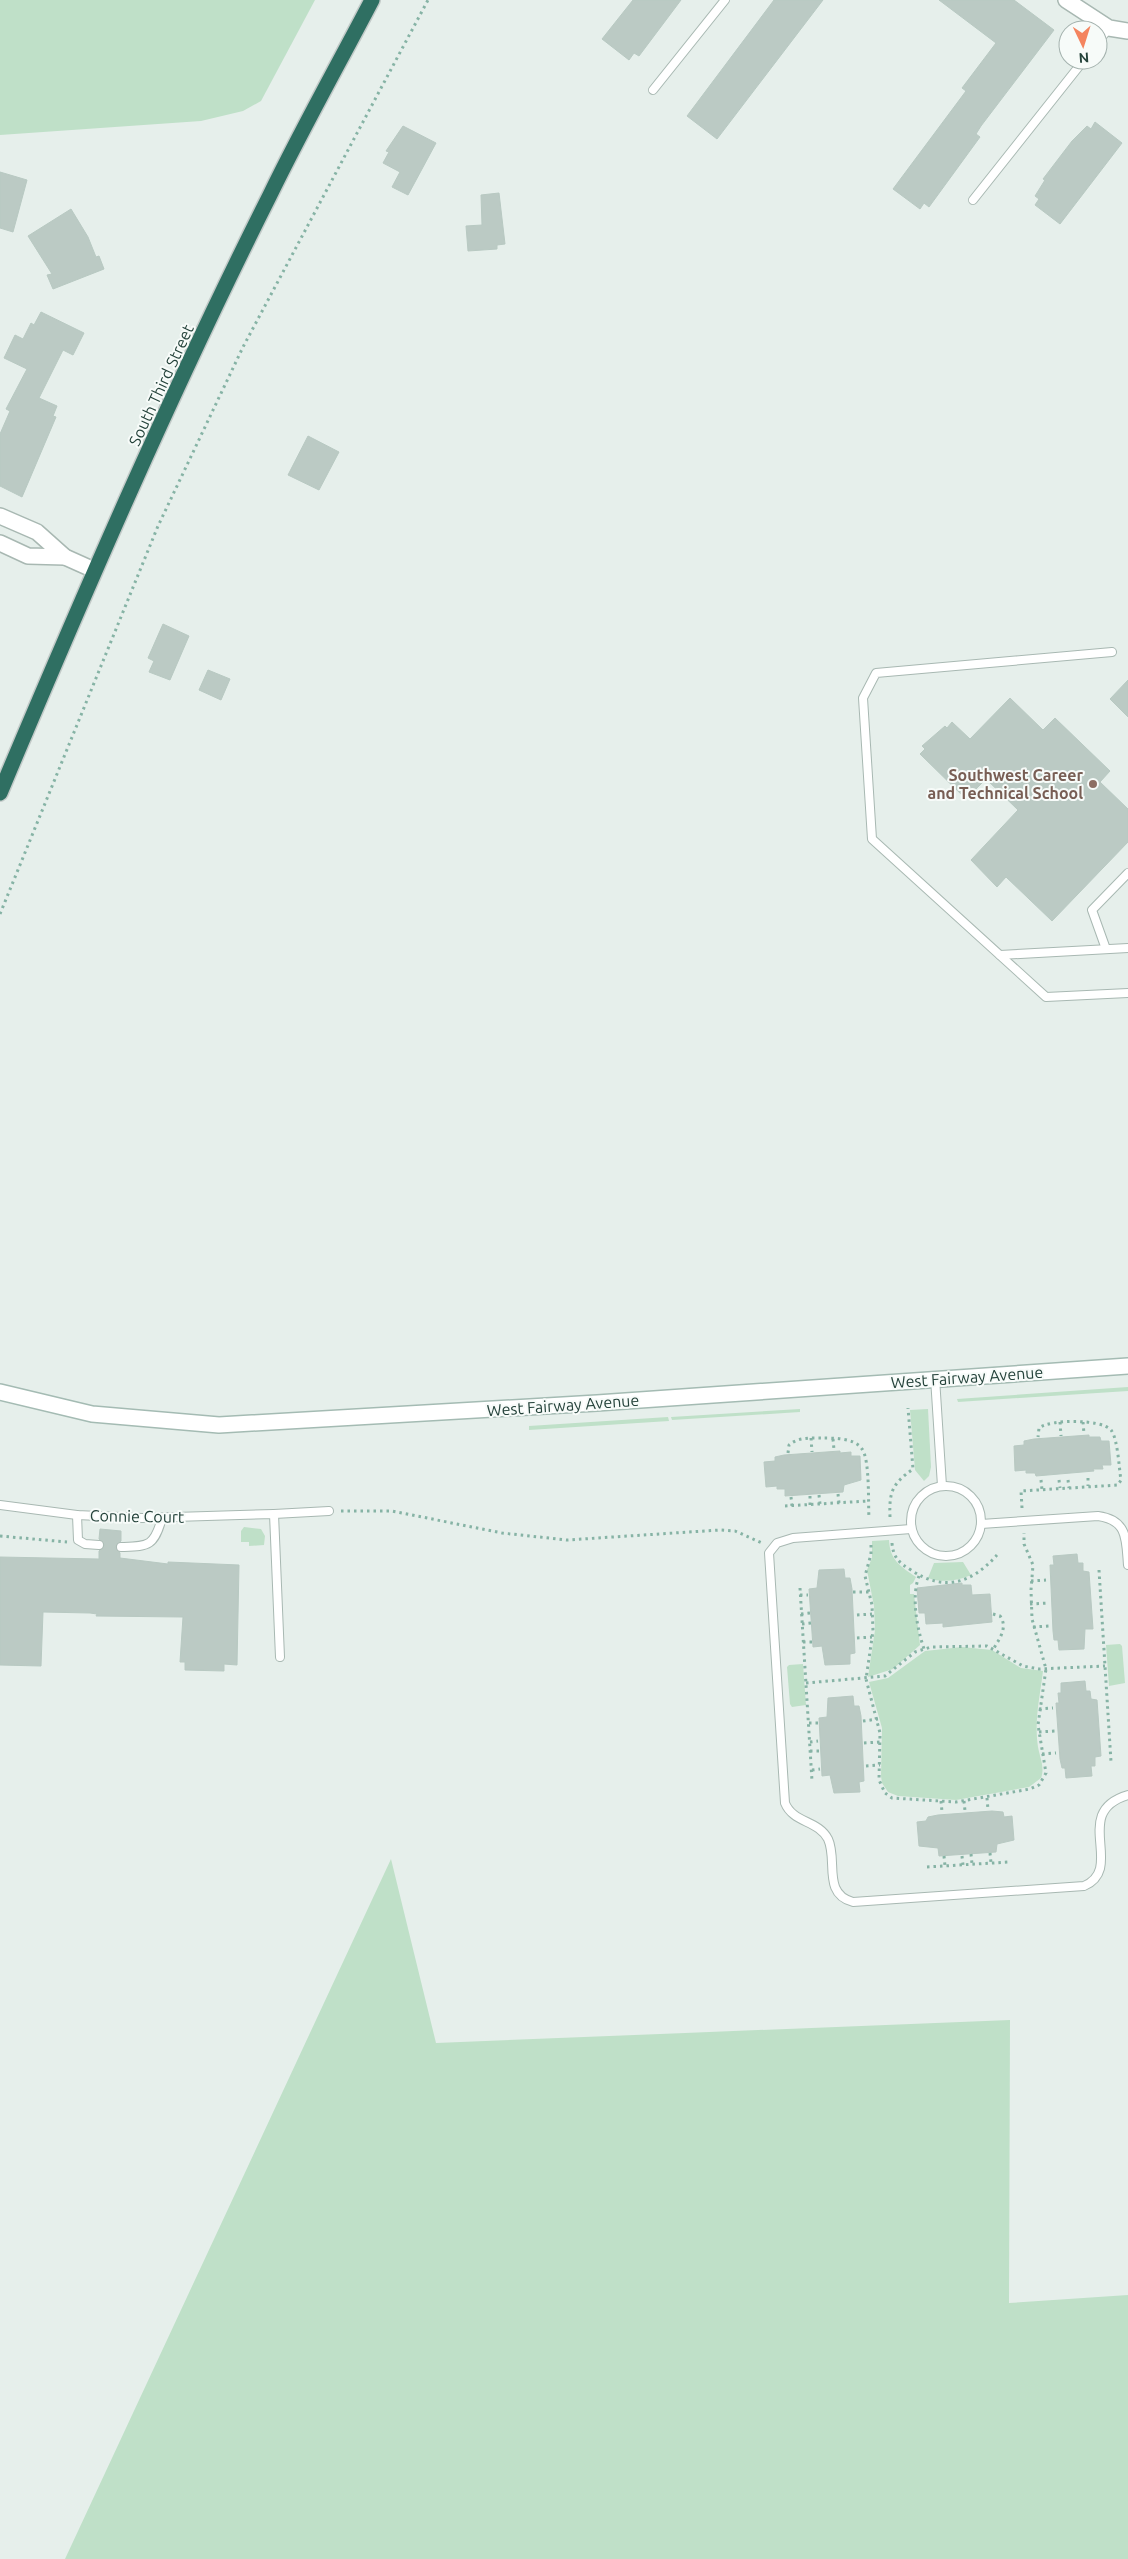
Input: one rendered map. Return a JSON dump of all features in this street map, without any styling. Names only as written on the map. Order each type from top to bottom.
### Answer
[{"type":"highway","name":"South Third Street","points":[[0,793],[94,570],[270,195],[372,0]]},
{"type":"street","points":[[1066,0],[1109,28],[1128,31]]},
{"type":"street","points":[[0,516],[37,532],[65,557],[94,570]]},
{"type":"street","points":[[0,543],[28,556],[65,557]]},
{"type":"street","name":"West Fairway Avenue","points":[[0,1392],[92,1414],[218,1425],[597,1403],[1128,1366]]},
{"type":"lane","points":[[653,90],[725,0]]},
{"type":"lane","points":[[973,200],[1076,70]]},
{"type":"lane","points":[[1112,652],[876,673],[863,698],[872,839],[1046,997],[1128,993]]},
{"type":"lane","points":[[1106,949],[1092,910],[1128,872]]},
{"type":"lane","points":[[1000,955],[1128,948]]},
{"type":"lane","points":[[935,1378],[942,1486]]},
{"type":"lane","points":[[942,1486],[958,1489],[971,1498],[979,1511],[981,1524],[970,1546],[950,1556],[933,1554],[923,1548],[911,1529],[911,1517],[917,1502],[928,1491],[942,1486]]},
{"type":"lane","name":"Connie Court","points":[[0,1505],[77,1515],[162,1518],[329,1511]]},
{"type":"lane","points":[[274,1514],[280,1656]]},
{"type":"lane","points":[[77,1515],[76,1529],[78,1540],[85,1544],[99,1545]]},
{"type":"lane","points":[[981,1524],[1107,1517],[1114,1520],[1124,1532],[1128,1565]]},
{"type":"lane","points":[[121,1547],[144,1546],[151,1543],[157,1536],[162,1518]]},
{"type":"lane","points":[[911,1529],[793,1538],[777,1543],[770,1549],[768,1566],[785,1803],[792,1814],[816,1825],[828,1839],[834,1884],[846,1900],[853,1902],[1084,1886],[1097,1878],[1101,1870],[1099,1824],[1101,1816],[1107,1807],[1128,1795]]},
{"type":"path","points":[[0,914],[158,526],[243,348],[428,0]]},
{"type":"path","points":[[890,1517],[890,1493],[903,1477],[913,1469],[908,1408]]},
{"type":"path","points":[[1060,1422],[1061,1436]]},
{"type":"path","points":[[1083,1422],[1084,1434]]},
{"type":"path","points":[[1022,1508],[1021,1491],[1118,1485],[1121,1480],[1112,1431],[1106,1426],[1083,1422],[1043,1424],[1039,1428],[1038,1437]]},
{"type":"path","points":[[811,1438],[812,1452]]},
{"type":"path","points":[[788,1453],[789,1445],[793,1441],[811,1438],[833,1438],[851,1441],[863,1450],[869,1518]]},
{"type":"path","points":[[833,1438],[834,1450]]},
{"type":"path","points":[[1088,1478],[1088,1486]]},
{"type":"path","points":[[1041,1480],[1042,1490]]},
{"type":"path","points":[[1059,1480],[1060,1488]]},
{"type":"path","points":[[1068,1480],[1069,1488]]},
{"type":"path","points":[[838,1494],[839,1503]]},
{"type":"path","points":[[819,1495],[820,1504]]},
{"type":"path","points":[[810,1496],[810,1505]]},
{"type":"path","points":[[791,1497],[792,1506]]},
{"type":"path","points":[[785,1506],[868,1500]]},
{"type":"path","points":[[329,1511],[392,1511],[502,1534],[567,1540],[735,1531],[753,1537],[770,1549]]},
{"type":"path","points":[[871,1542],[871,1554],[865,1570],[872,1614],[872,1637],[866,1679],[878,1720],[881,1742],[879,1780],[881,1788],[892,1798],[964,1801],[1030,1789],[1039,1785],[1046,1773],[1039,1732],[1039,1709],[1046,1669],[1033,1627],[1030,1604],[1033,1566],[1024,1544],[1024,1532]]},
{"type":"path","points":[[0,1536],[68,1542],[68,1544]]},
{"type":"path","points":[[891,1540],[895,1557],[919,1576],[938,1583],[961,1581],[979,1573],[997,1555]]},
{"type":"path","points":[[1099,1570],[1111,1762]]},
{"type":"path","points":[[919,1576],[915,1590],[918,1623],[924,1649]]},
{"type":"path","points":[[1031,1581],[1046,1580]]},
{"type":"path","points":[[800,1588],[812,1781]]},
{"type":"path","points":[[854,1592],[869,1592]]},
{"type":"path","points":[[800,1595],[808,1595]]},
{"type":"path","points":[[1030,1604],[1048,1603]]},
{"type":"path","points":[[801,1614],[810,1614]]},
{"type":"path","points":[[857,1615],[872,1614]]},
{"type":"path","points":[[993,1614],[1000,1616],[1004,1625],[1003,1632],[994,1648]]},
{"type":"path","points":[[802,1624],[810,1623]]},
{"type":"path","points":[[1033,1627],[1049,1626]]},
{"type":"path","points":[[858,1638],[872,1637]]},
{"type":"path","points":[[803,1642],[812,1642]]},
{"type":"path","points":[[806,1683],[885,1676],[915,1652],[924,1649],[972,1645],[994,1648],[1023,1666],[1046,1669],[1105,1666]]},
{"type":"path","points":[[1039,1709],[1053,1708]]},
{"type":"path","points":[[863,1720],[878,1720]]},
{"type":"path","points":[[809,1723],[818,1723]]},
{"type":"path","points":[[1039,1732],[1056,1731]]},
{"type":"path","points":[[810,1742],[818,1741]]},
{"type":"path","points":[[864,1743],[881,1742]]},
{"type":"path","points":[[810,1752],[819,1751]]},
{"type":"path","points":[[1042,1754],[1056,1753]]},
{"type":"path","points":[[866,1766],[880,1765]]},
{"type":"path","points":[[812,1770],[820,1769]]},
{"type":"path","points":[[987,1798],[988,1810]]},
{"type":"path","points":[[941,1801],[942,1812]]},
{"type":"path","points":[[964,1801],[965,1812]]},
{"type":"path","points":[[990,1852],[991,1863]]},
{"type":"path","points":[[972,1854],[972,1864]]},
{"type":"path","points":[[944,1856],[945,1866]]},
{"type":"path","points":[[962,1856],[963,1865]]},
{"type":"path","points":[[927,1867],[1009,1862]]},
{"type":"green space","points":[[0,0],[315,0],[261,101],[243,111],[201,121],[0,135]]},
{"type":"green space","points":[[1128,1387],[1128,1391],[958,1402],[957,1399]]},
{"type":"green space","points":[[800,1409],[800,1412],[672,1420],[671,1417]]},
{"type":"green space","points":[[928,1409],[931,1467],[929,1476],[924,1481],[915,1470],[910,1410]]},
{"type":"green space","points":[[668,1417],[669,1421],[529,1430],[529,1426]]},
{"type":"green space","points":[[244,1527],[261,1529],[265,1536],[264,1545],[249,1546],[249,1542],[241,1542],[241,1531]]},
{"type":"green space","points":[[889,1540],[891,1553],[894,1558],[916,1577],[910,1585],[910,1594],[914,1594],[920,1645],[893,1669],[868,1677],[875,1630],[874,1606],[867,1570],[872,1558],[872,1541]]},
{"type":"green space","points":[[963,1562],[971,1575],[949,1581],[928,1578],[934,1563]]},
{"type":"green space","points":[[1120,1644],[1122,1646],[1125,1683],[1109,1686],[1106,1645]]},
{"type":"green space","points":[[962,1647],[992,1650],[1021,1668],[1043,1671],[1037,1727],[1038,1747],[1042,1766],[1041,1778],[1029,1787],[956,1800],[898,1796],[888,1792],[882,1783],[881,1776],[882,1728],[869,1682],[888,1678],[925,1651]]},
{"type":"green space","points":[[803,1664],[806,1705],[792,1707],[790,1704],[787,1667],[789,1665]]},
{"type":"green space","points":[[391,1859],[436,2043],[1010,2020],[1009,2303],[1128,2295],[1128,2559],[65,2559]]},
{"type":"building","points":[[633,0],[681,0],[639,56],[634,53],[629,60],[602,39]]},
{"type":"building","points":[[774,0],[823,0],[717,139],[687,116]]},
{"type":"building","points":[[939,0],[1014,0],[1054,30],[981,126],[976,134],[980,137],[929,207],[924,203],[920,209],[893,189],[966,91],[962,88],[996,43]]},
{"type":"building","points":[[1095,122],[1122,143],[1060,224],[1035,205],[1039,199],[1035,196],[1045,180],[1043,179],[1072,141],[1087,126],[1091,129]]},
{"type":"building","points":[[403,126],[436,143],[408,195],[392,187],[400,172],[383,163],[389,152],[386,151]]},
{"type":"building","points":[[0,172],[27,180],[13,232],[0,228]]},
{"type":"building","points":[[499,193],[505,244],[497,245],[497,249],[468,251],[466,226],[482,225],[481,195]]},
{"type":"building","points":[[71,209],[88,237],[96,257],[99,256],[104,269],[53,289],[47,275],[52,274],[28,236]]},
{"type":"building","points":[[41,312],[84,333],[73,355],[63,350],[39,398],[57,406],[53,416],[56,417],[22,497],[0,486],[0,434],[10,411],[6,409],[27,369],[4,358],[15,335],[23,339],[31,323],[34,325]]},
{"type":"building","points":[[308,436],[339,452],[319,490],[288,475]]},
{"type":"building","points":[[163,624],[189,636],[170,680],[149,672],[154,661],[148,658]]},
{"type":"building","points":[[208,670],[230,679],[221,700],[199,690]]},
{"type":"building","points":[[1128,680],[1128,717],[1110,699]]},
{"type":"building","points":[[1010,698],[1043,730],[1055,718],[1110,771],[1100,782],[1128,809],[1128,842],[1052,921],[1006,877],[997,887],[971,860],[1018,810],[986,779],[966,799],[920,754],[925,749],[922,746],[945,726],[947,728],[952,722],[970,739]]},
{"type":"building","points":[[1089,1435],[1089,1437],[1100,1437],[1101,1441],[1109,1441],[1111,1465],[1102,1465],[1103,1469],[1093,1469],[1094,1471],[1036,1476],[1035,1473],[1026,1473],[1026,1470],[1015,1471],[1014,1446],[1024,1445],[1024,1441]]},
{"type":"building","points":[[840,1451],[840,1453],[851,1452],[851,1456],[860,1456],[861,1480],[844,1485],[843,1492],[785,1496],[785,1489],[777,1489],[777,1486],[766,1487],[764,1462],[775,1461],[775,1457],[784,1455]]},
{"type":"building","points":[[100,1529],[121,1531],[121,1541],[115,1547],[120,1553],[120,1558],[168,1564],[168,1562],[239,1565],[237,1665],[224,1664],[224,1671],[185,1670],[185,1662],[180,1662],[183,1617],[96,1616],[97,1614],[90,1613],[43,1612],[41,1666],[0,1665],[0,1557],[99,1559],[99,1551],[105,1545],[99,1539]]},
{"type":"building","points":[[1077,1554],[1078,1563],[1083,1563],[1083,1571],[1089,1572],[1093,1629],[1085,1629],[1084,1649],[1059,1650],[1058,1640],[1054,1640],[1053,1631],[1050,1565],[1054,1565],[1053,1556]]},
{"type":"building","points":[[844,1569],[845,1578],[850,1578],[852,1589],[855,1653],[850,1654],[850,1664],[825,1665],[822,1646],[813,1647],[809,1589],[817,1588],[819,1570]]},
{"type":"building","points":[[962,1583],[962,1585],[971,1585],[972,1595],[990,1594],[992,1622],[943,1627],[943,1623],[926,1624],[925,1613],[919,1613],[917,1588]]},
{"type":"building","points":[[1085,1681],[1086,1691],[1090,1691],[1091,1699],[1097,1700],[1101,1756],[1095,1757],[1095,1766],[1091,1766],[1092,1776],[1066,1778],[1065,1768],[1062,1768],[1060,1759],[1056,1703],[1059,1703],[1058,1693],[1061,1693],[1061,1683]]},
{"type":"building","points":[[853,1696],[854,1706],[859,1706],[861,1716],[864,1781],[859,1782],[860,1792],[834,1793],[830,1775],[822,1776],[819,1718],[827,1717],[828,1698]]},
{"type":"building","points":[[992,1811],[1003,1812],[1004,1817],[1012,1816],[1014,1840],[997,1844],[996,1852],[939,1856],[938,1848],[919,1846],[917,1822],[926,1821],[928,1817],[938,1815]]},
{"type":"place","name":"Southwest Career and Technical School","points":[[1093,784]]}]
